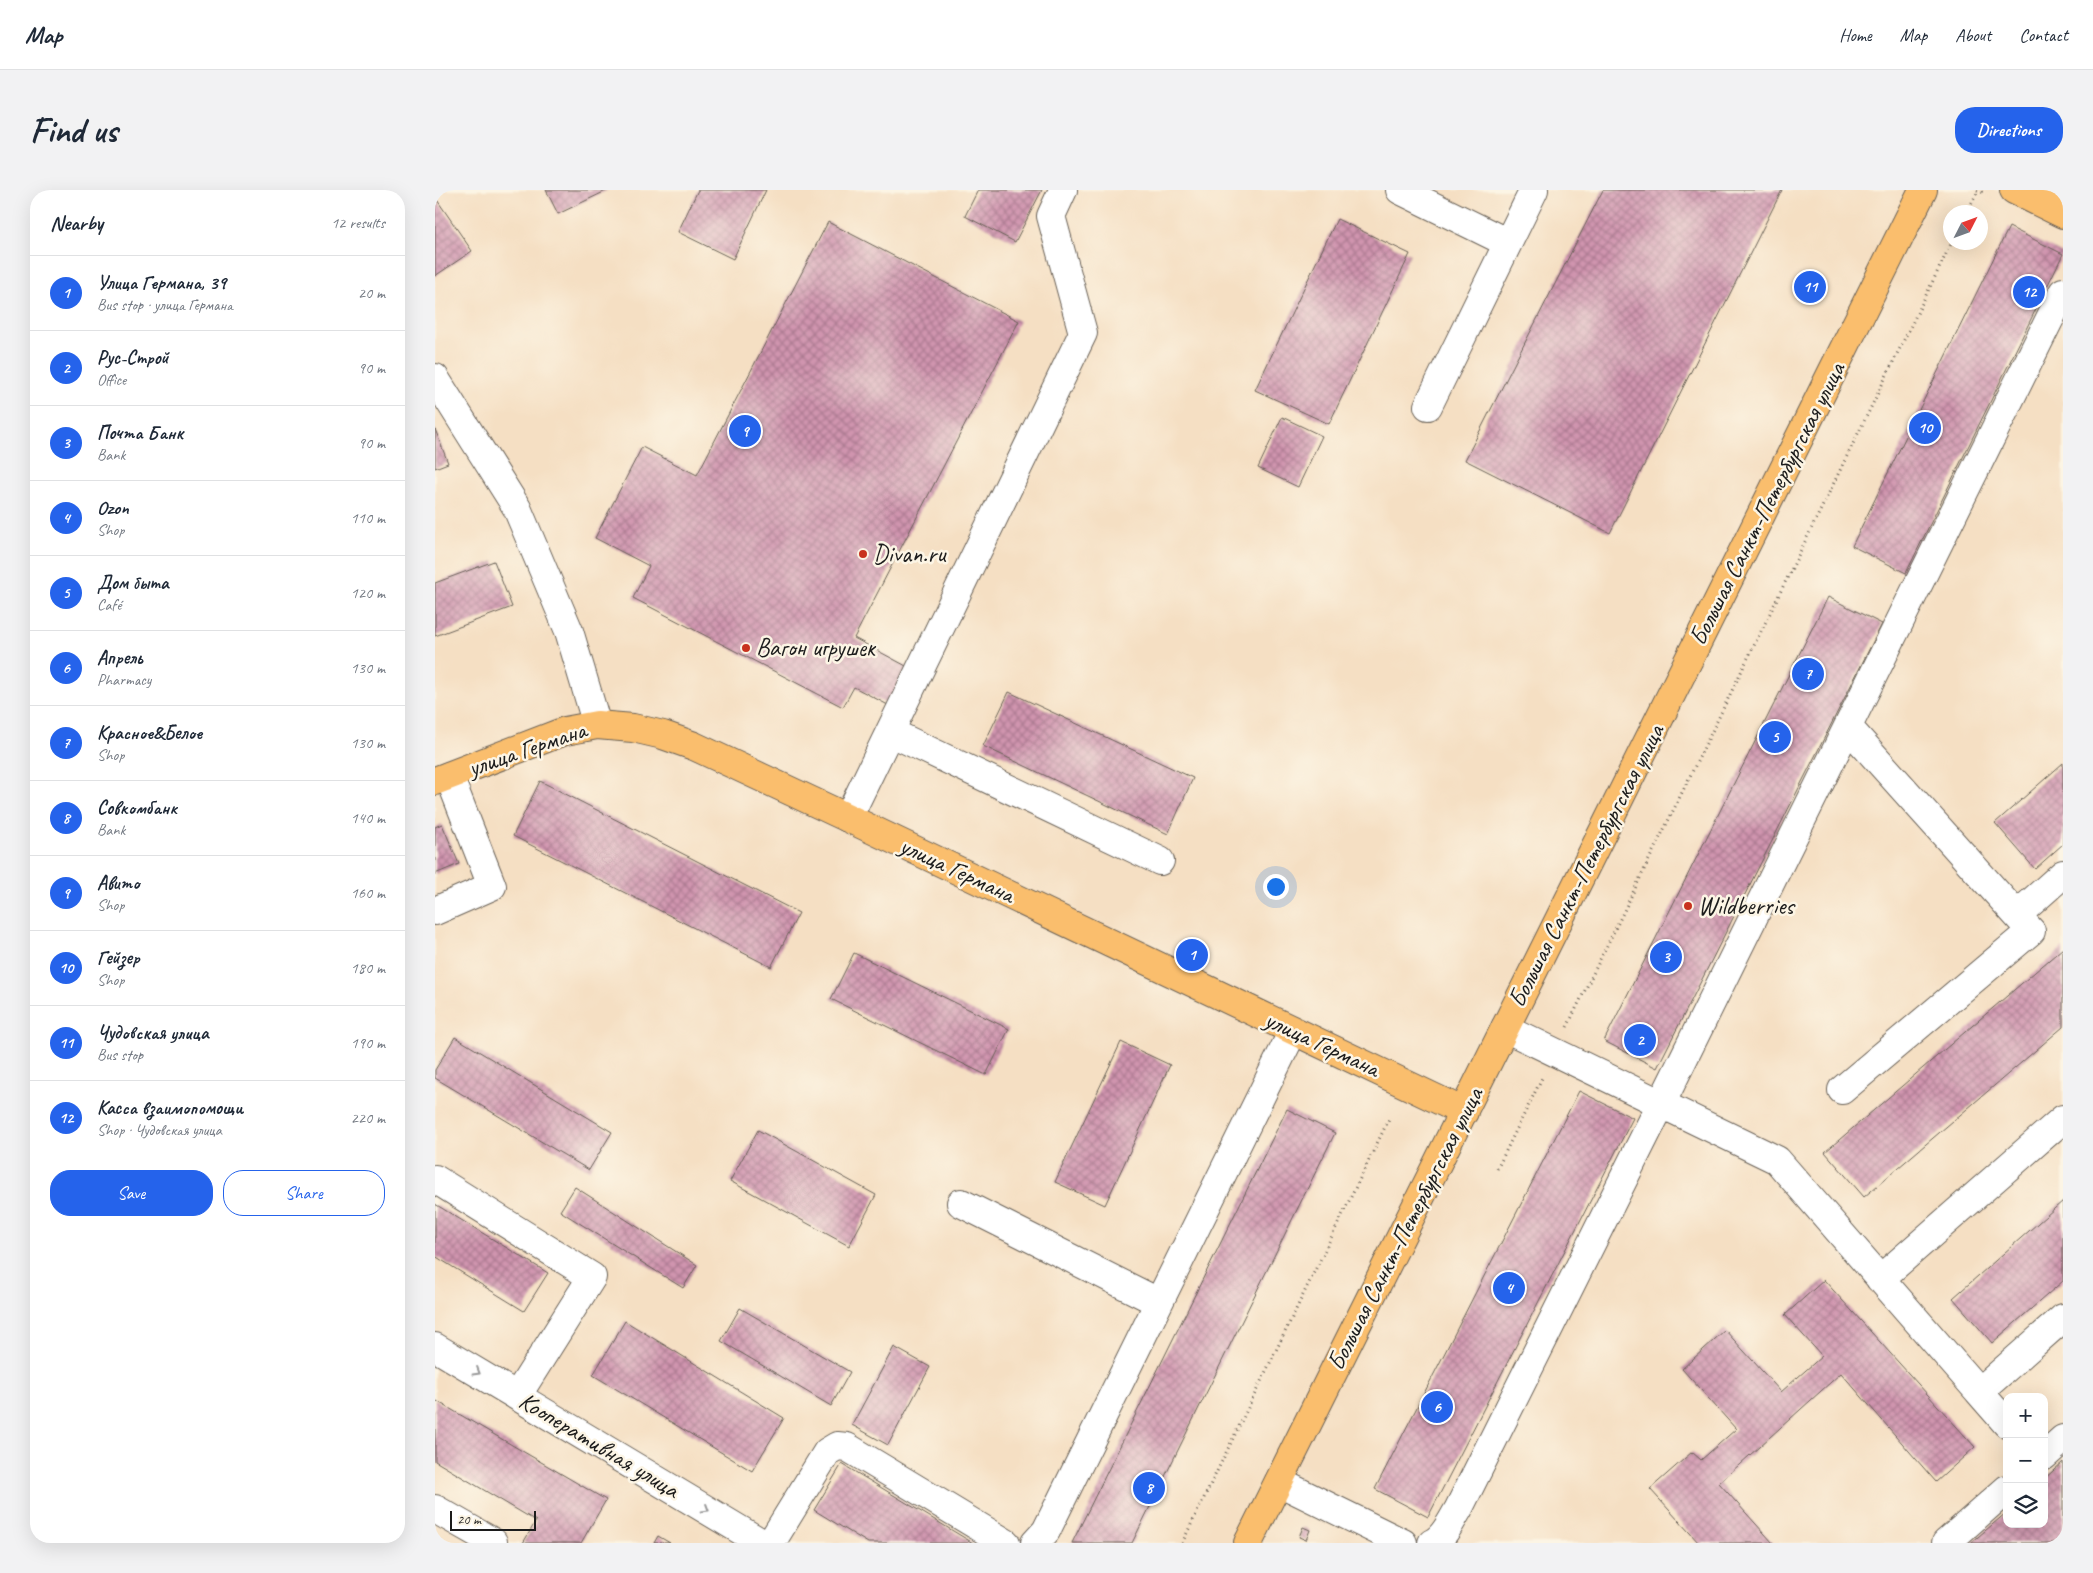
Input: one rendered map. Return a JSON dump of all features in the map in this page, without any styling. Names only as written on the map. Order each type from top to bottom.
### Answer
[{"type":"main road","name":"Большая Санкт-Петербургская улица","points":[[1248,1543],[1923,190]]},
{"type":"main road","points":[[2014,190],[2063,214]]},
{"type":"main road","name":"улица Германа","points":[[442,778],[565,731],[597,725],[663,735],[694,746],[848,818],[1464,1112]]},
{"type":"street","points":[[848,818],[1083,333],[1051,216],[1063,190]]},
{"type":"street","points":[[1399,190],[1507,243]]},
{"type":"street","points":[[1428,406],[1534,190]]},
{"type":"street","points":[[1446,1539],[2063,292]]},
{"type":"street","points":[[435,378],[517,508],[569,631],[597,725]]},
{"type":"street","points":[[1842,1090],[2031,930],[1848,728]]},
{"type":"street","points":[[890,732],[1159,861]]},
{"type":"street","points":[[435,911],[492,886],[442,778]]},
{"type":"street","points":[[2017,915],[2063,874]]},
{"type":"street","points":[[1505,1028],[1662,1102],[1777,1160],[2003,1419]]},
{"type":"street","points":[[1035,1543],[1046,1531],[1293,1030]]},
{"type":"street","points":[[1880,1279],[2063,1119]]},
{"type":"street","points":[[435,1178],[592,1277],[517,1396]]},
{"type":"street","points":[[961,1203],[1159,1302]]},
{"type":"street","points":[[1979,1392],[2063,1318]]},
{"type":"street","name":"Кооперативная улица","points":[[435,1347],[762,1543]]},
{"type":"street","points":[[2048,1452],[2063,1439]]},
{"type":"street","points":[[771,1543],[827,1452],[837,1446],[847,1447],[1006,1543]]},
{"type":"street","points":[[1279,1482],[1390,1540]]},
{"type":"street","points":[[1946,1543],[2003,1493]]},
{"type":"street","points":[[435,1509],[492,1543]]},
{"type":"path","points":[[1970,205],[1978,190]]},
{"type":"path","points":[[1497,1169],[1949,250]]},
{"type":"path","points":[[1182,1543],[1389,1119]]},
{"type":"building","points":[[546,190],[608,190],[558,214]]},
{"type":"building","points":[[698,190],[766,190],[733,259],[678,232]]},
{"type":"building","points":[[978,190],[1042,190],[1015,242],[965,216]]},
{"type":"building","points":[[1603,190],[1782,190],[1610,533],[1465,460]]},
{"type":"building","points":[[435,197],[472,251],[435,276]]},
{"type":"building","points":[[1337,219],[1410,254],[1329,424],[1255,390]]},
{"type":"building","points":[[828,222],[1019,321],[854,638],[908,667],[888,705],[854,687],[843,707],[633,598],[649,566],[595,538],[642,447],[697,475]]},
{"type":"building","points":[[2009,227],[2063,254],[1906,573],[1852,546]]},
{"type":"building","points":[[1282,417],[1322,436],[1298,487],[1258,468]]},
{"type":"building","points":[[435,429],[448,463],[435,468]]},
{"type":"building","points":[[494,561],[512,607],[435,636],[435,583]]},
{"type":"building","points":[[1828,597],[1882,624],[1657,1068],[1604,1041]]},
{"type":"building","points":[[1009,692],[1193,778],[1168,834],[983,746]]},
{"type":"building","points":[[2063,763],[2063,844],[2035,869],[1995,823]]},
{"type":"building","points":[[540,781],[799,913],[771,967],[513,836]]},
{"type":"building","points":[[442,824],[459,864],[435,874],[435,827]]},
{"type":"building","points":[[2063,948],[2063,1027],[1864,1197],[1825,1152]]},
{"type":"building","points":[[854,953],[1009,1029],[986,1075],[831,999]]},
{"type":"building","points":[[455,1037],[612,1132],[589,1170],[435,1078],[435,1070]]},
{"type":"building","points":[[1121,1042],[1170,1065],[1105,1205],[1055,1182]]},
{"type":"building","points":[[1579,1091],[1633,1118],[1428,1517],[1375,1489]]},
{"type":"building","points":[[1287,1109],[1335,1133],[1132,1543],[1072,1543]]},
{"type":"building","points":[[758,1130],[876,1195],[849,1246],[730,1181]]},
{"type":"building","points":[[575,1187],[697,1265],[683,1288],[560,1211]]},
{"type":"building","points":[[2063,1201],[2063,1281],[1992,1343],[1953,1298]]},
{"type":"building","points":[[435,1204],[548,1273],[524,1311],[435,1256]]},
{"type":"building","points":[[1824,1280],[1975,1447],[1936,1482],[1841,1373],[1719,1483],[1773,1543],[1699,1543],[1650,1489],[1692,1452],[1701,1460],[1736,1429],[1682,1369],[1725,1330],[1781,1392],[1822,1356],[1785,1315]]},
{"type":"building","points":[[740,1308],[850,1372],[831,1406],[721,1341]]},
{"type":"building","points":[[625,1321],[784,1418],[752,1471],[593,1375]]},
{"type":"building","points":[[894,1347],[930,1367],[888,1445],[852,1425]]},
{"type":"building","points":[[435,1400],[606,1500],[581,1543],[523,1543],[536,1521],[435,1461]]},
{"type":"building","points":[[2063,1462],[2063,1539],[2059,1543],[1971,1543],[2003,1515],[2003,1528],[2048,1528],[2048,1475]]},
{"type":"building","points":[[842,1464],[973,1543],[868,1543],[814,1510]]},
{"type":"building","points":[[1303,1527],[1310,1530],[1306,1540],[1299,1537]]},
{"type":"building","points":[[658,1536],[670,1543],[654,1543]]},
{"type":"place","name":"Чудовская улица","points":[[1810,287]]},
{"type":"place","name":"Касса взаимопомощи","points":[[2029,292]]},
{"type":"place","name":"Гейзер","points":[[1925,428]]},
{"type":"place","name":"Авито","points":[[745,431]]},
{"type":"place","name":"Divan.ru","points":[[863,554]]},
{"type":"place","name":"Вагон игрушек","points":[[746,648]]},
{"type":"place","name":"Красное&Белое","points":[[1808,674]]},
{"type":"place","name":"Дом быта","points":[[1775,737]]},
{"type":"place","name":"Wildberries","points":[[1688,906]]},
{"type":"place","name":"Улица Германа, 39","points":[[1192,955]]},
{"type":"place","name":"Почта Банк","points":[[1666,957]]},
{"type":"place","name":"Рус-Строй","points":[[1640,1040]]},
{"type":"place","name":"Ozon","points":[[1509,1288]]},
{"type":"place","name":"Апрель","points":[[1437,1407]]},
{"type":"place","name":"Совкомбанк","points":[[1149,1488]]}]
